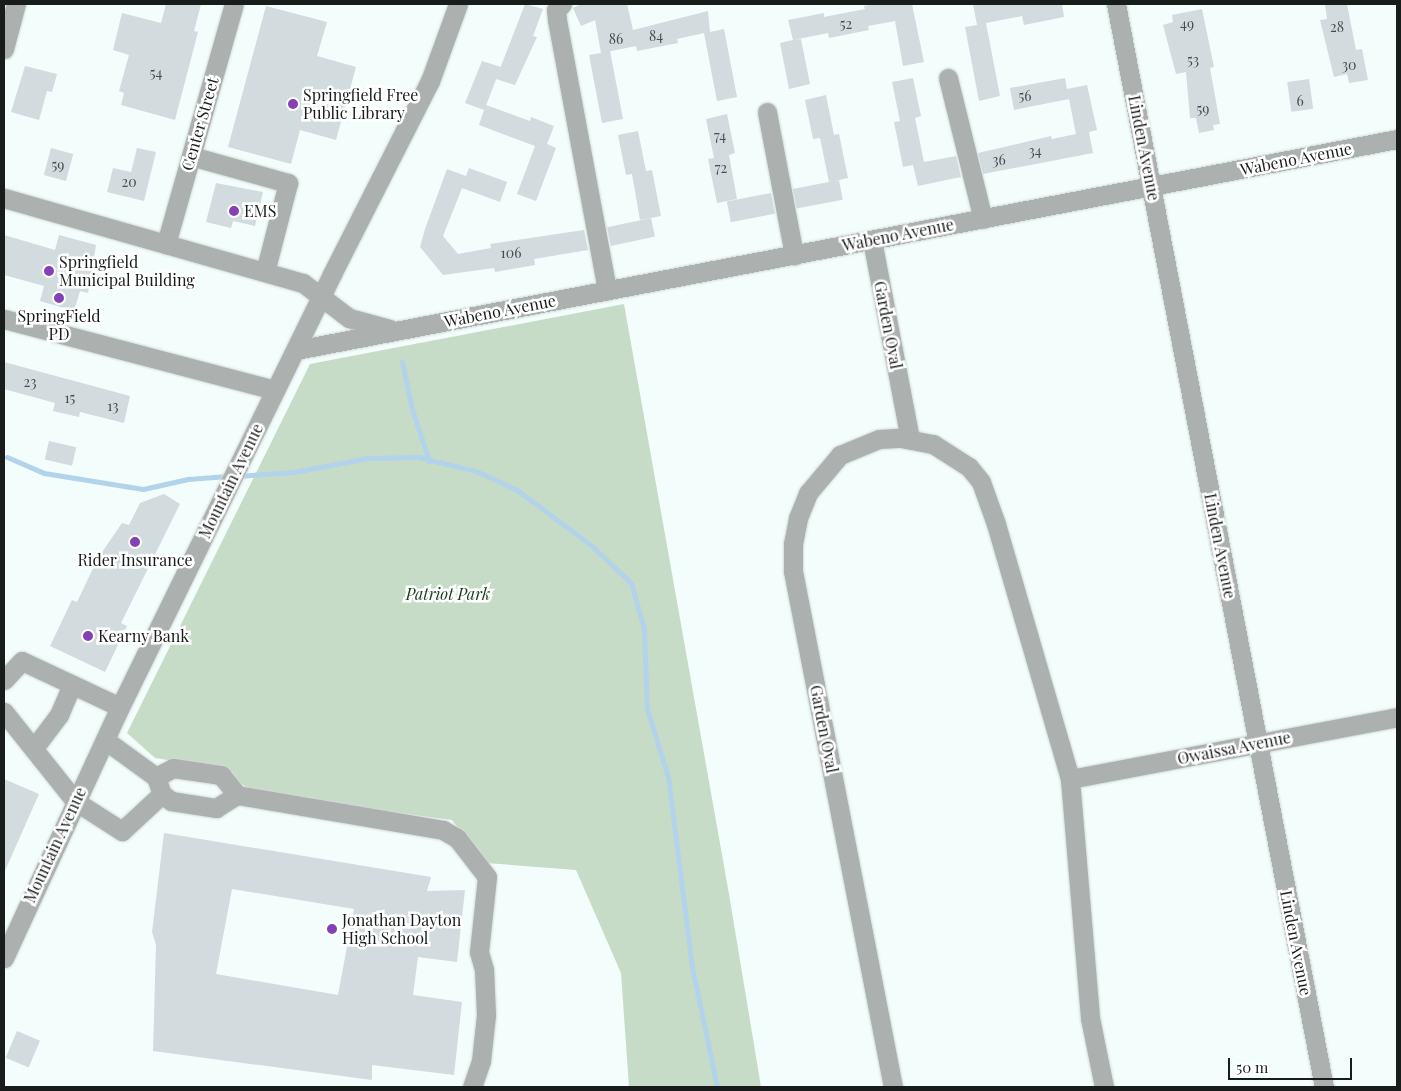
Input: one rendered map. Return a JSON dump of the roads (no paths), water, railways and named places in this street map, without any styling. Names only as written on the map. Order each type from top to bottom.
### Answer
[{"type":"street","points":[[4,49],[16,4]]},
{"type":"street","name":"Center Street","points":[[166,244],[234,4]]},
{"type":"street","points":[[562,4],[556,10],[557,20],[607,290]]},
{"type":"street","name":"Linden Avenue","points":[[1116,4],[1324,1087]]},
{"type":"street","name":"Mountain Avenue","points":[[5,954],[120,707],[275,390],[430,81],[454,5]]},
{"type":"street","points":[[948,78],[983,219]]},
{"type":"street","points":[[767,112],[794,255]]},
{"type":"street","name":"Wabeno Avenue","points":[[296,350],[1397,139]]},
{"type":"street","points":[[190,156],[288,183],[265,272]]},
{"type":"street","name":"Wabeno Avenue","points":[[4,198],[303,283],[323,296],[349,318],[399,331]]},
{"type":"street","name":"Garden Oval","points":[[872,240],[910,439]]},
{"type":"street","points":[[4,319],[275,390]]},
{"type":"street","name":"Garden Oval","points":[[893,1087],[793,571],[792,544],[798,518],[808,493],[840,455],[880,439],[910,439],[933,444],[952,454],[981,482],[996,524],[1070,779],[1090,1018],[1104,1087]]},
{"type":"street","points":[[4,680],[22,661],[120,707]]},
{"type":"street","points":[[34,748],[59,715],[72,685]]},
{"type":"street","points":[[4,712],[75,801],[122,831],[173,768],[220,775],[237,795],[442,830],[457,838],[487,877],[479,952],[484,969],[486,1015],[481,1061],[472,1087]]},
{"type":"street","name":"Owaissa Avenue","points":[[1070,779],[1397,717]]},
{"type":"street","points":[[105,740],[159,786],[171,801],[216,808],[237,795]]},
{"type":"waterway","points":[[402,362],[412,409],[429,461]]},
{"type":"waterway","points":[[7,457],[44,473],[143,489],[188,479],[228,476]]},
{"type":"waterway","points":[[237,476],[294,472],[368,458],[418,457],[476,471],[517,490],[592,546],[631,583],[644,629],[647,709],[668,777],[692,967],[717,1087]]},
{"type":"place","name":"Springfield Free Public Library","points":[[293,104]]},
{"type":"place","name":"EMS","points":[[234,211]]},
{"type":"place","name":"Springfield Municipal Building","points":[[49,271]]},
{"type":"place","name":"SpringField PD","points":[[59,298]]},
{"type":"place","name":"Rider Insurance","points":[[135,542]]},
{"type":"place","name":"Kearny Bank","points":[[88,636]]},
{"type":"place","name":"Jonathan Dayton High School","points":[[332,929]]},
{"type":"park label","name":"Patriot Park","points":[[448,594]]}]
